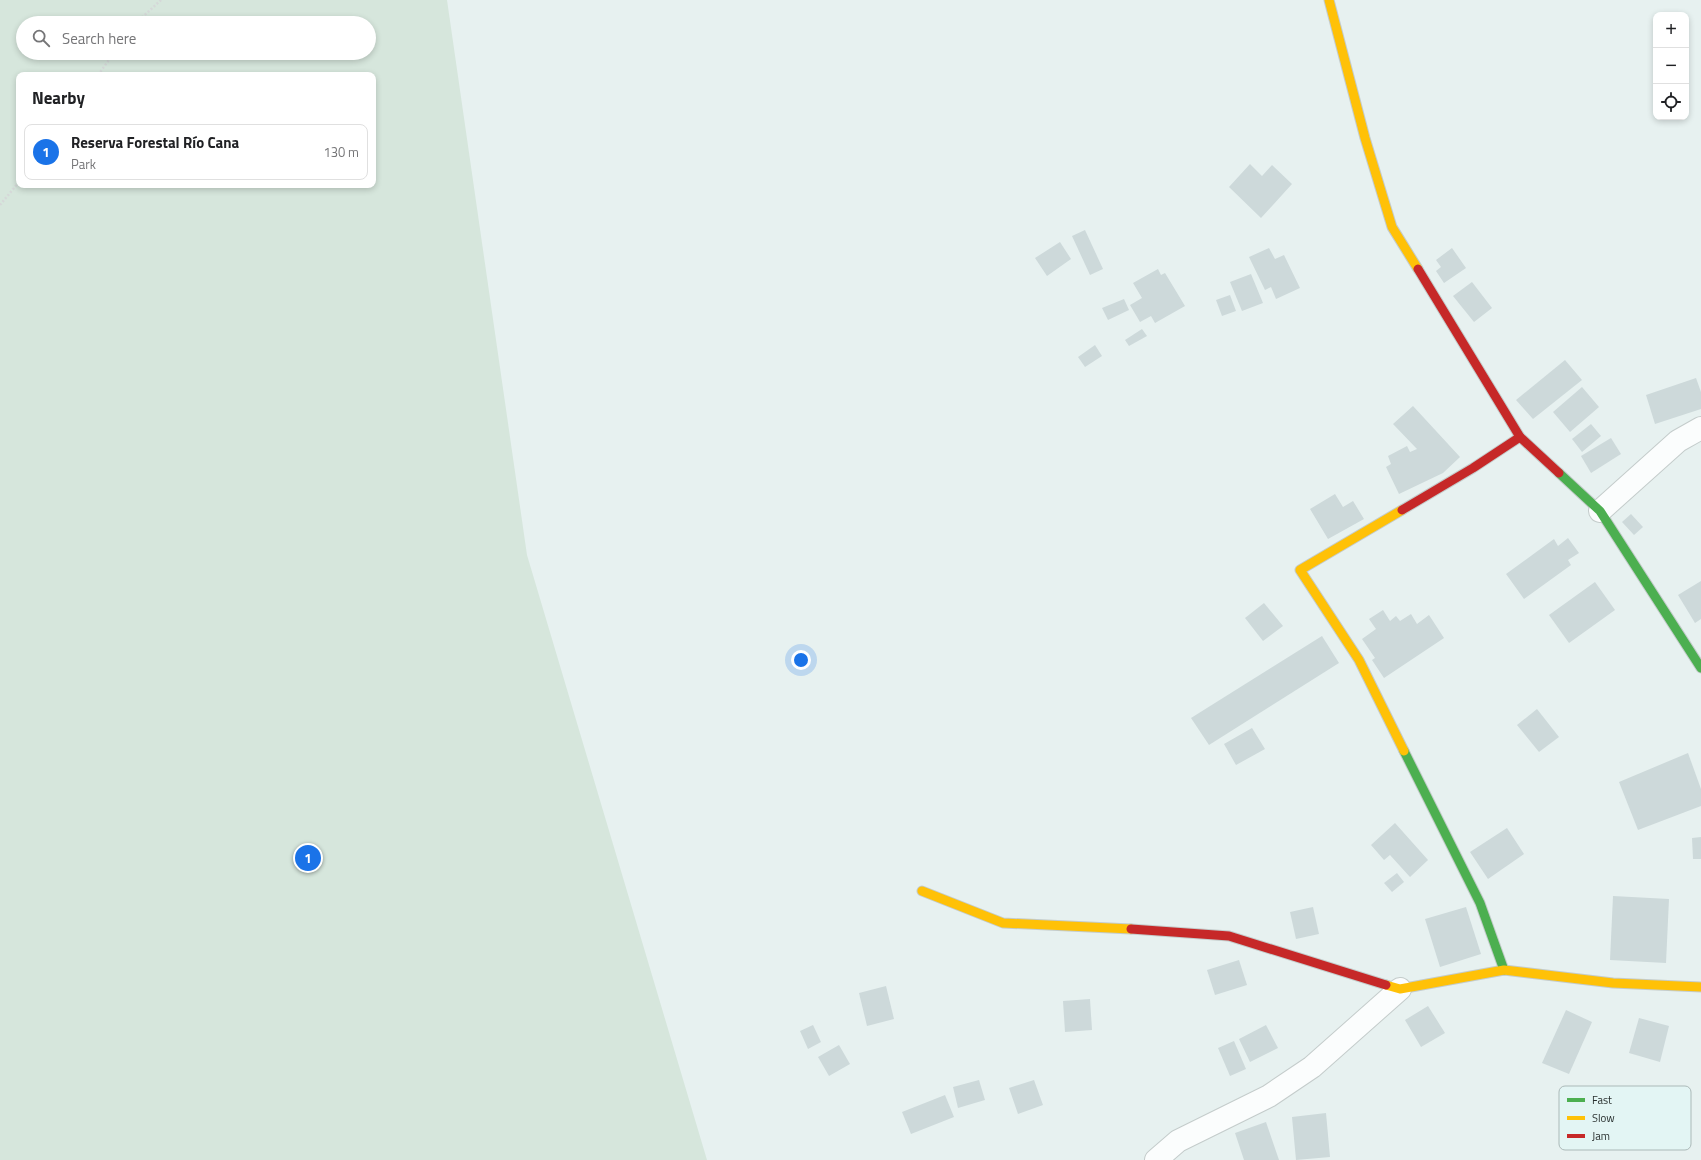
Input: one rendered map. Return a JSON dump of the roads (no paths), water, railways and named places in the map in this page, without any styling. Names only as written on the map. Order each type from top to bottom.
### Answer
[{"type":"street","points":[[1329,0],[1365,138],[1392,227],[1520,438],[1600,511],[1701,668]]},
{"type":"street","points":[[1600,511],[1678,441],[1701,428]]},
{"type":"street","points":[[1504,970],[1480,903],[1359,660],[1300,570],[1473,468],[1520,438]]},
{"type":"street","points":[[922,891],[1003,923],[1048,924],[1229,936],[1400,989],[1504,970],[1613,983],[1701,987]]},
{"type":"street","points":[[1156,1160],[1178,1141],[1269,1096],[1312,1067],[1400,989]]},
{"type":"place","name":"Reserva Forestal Río Cana","points":[[308,858]]}]
